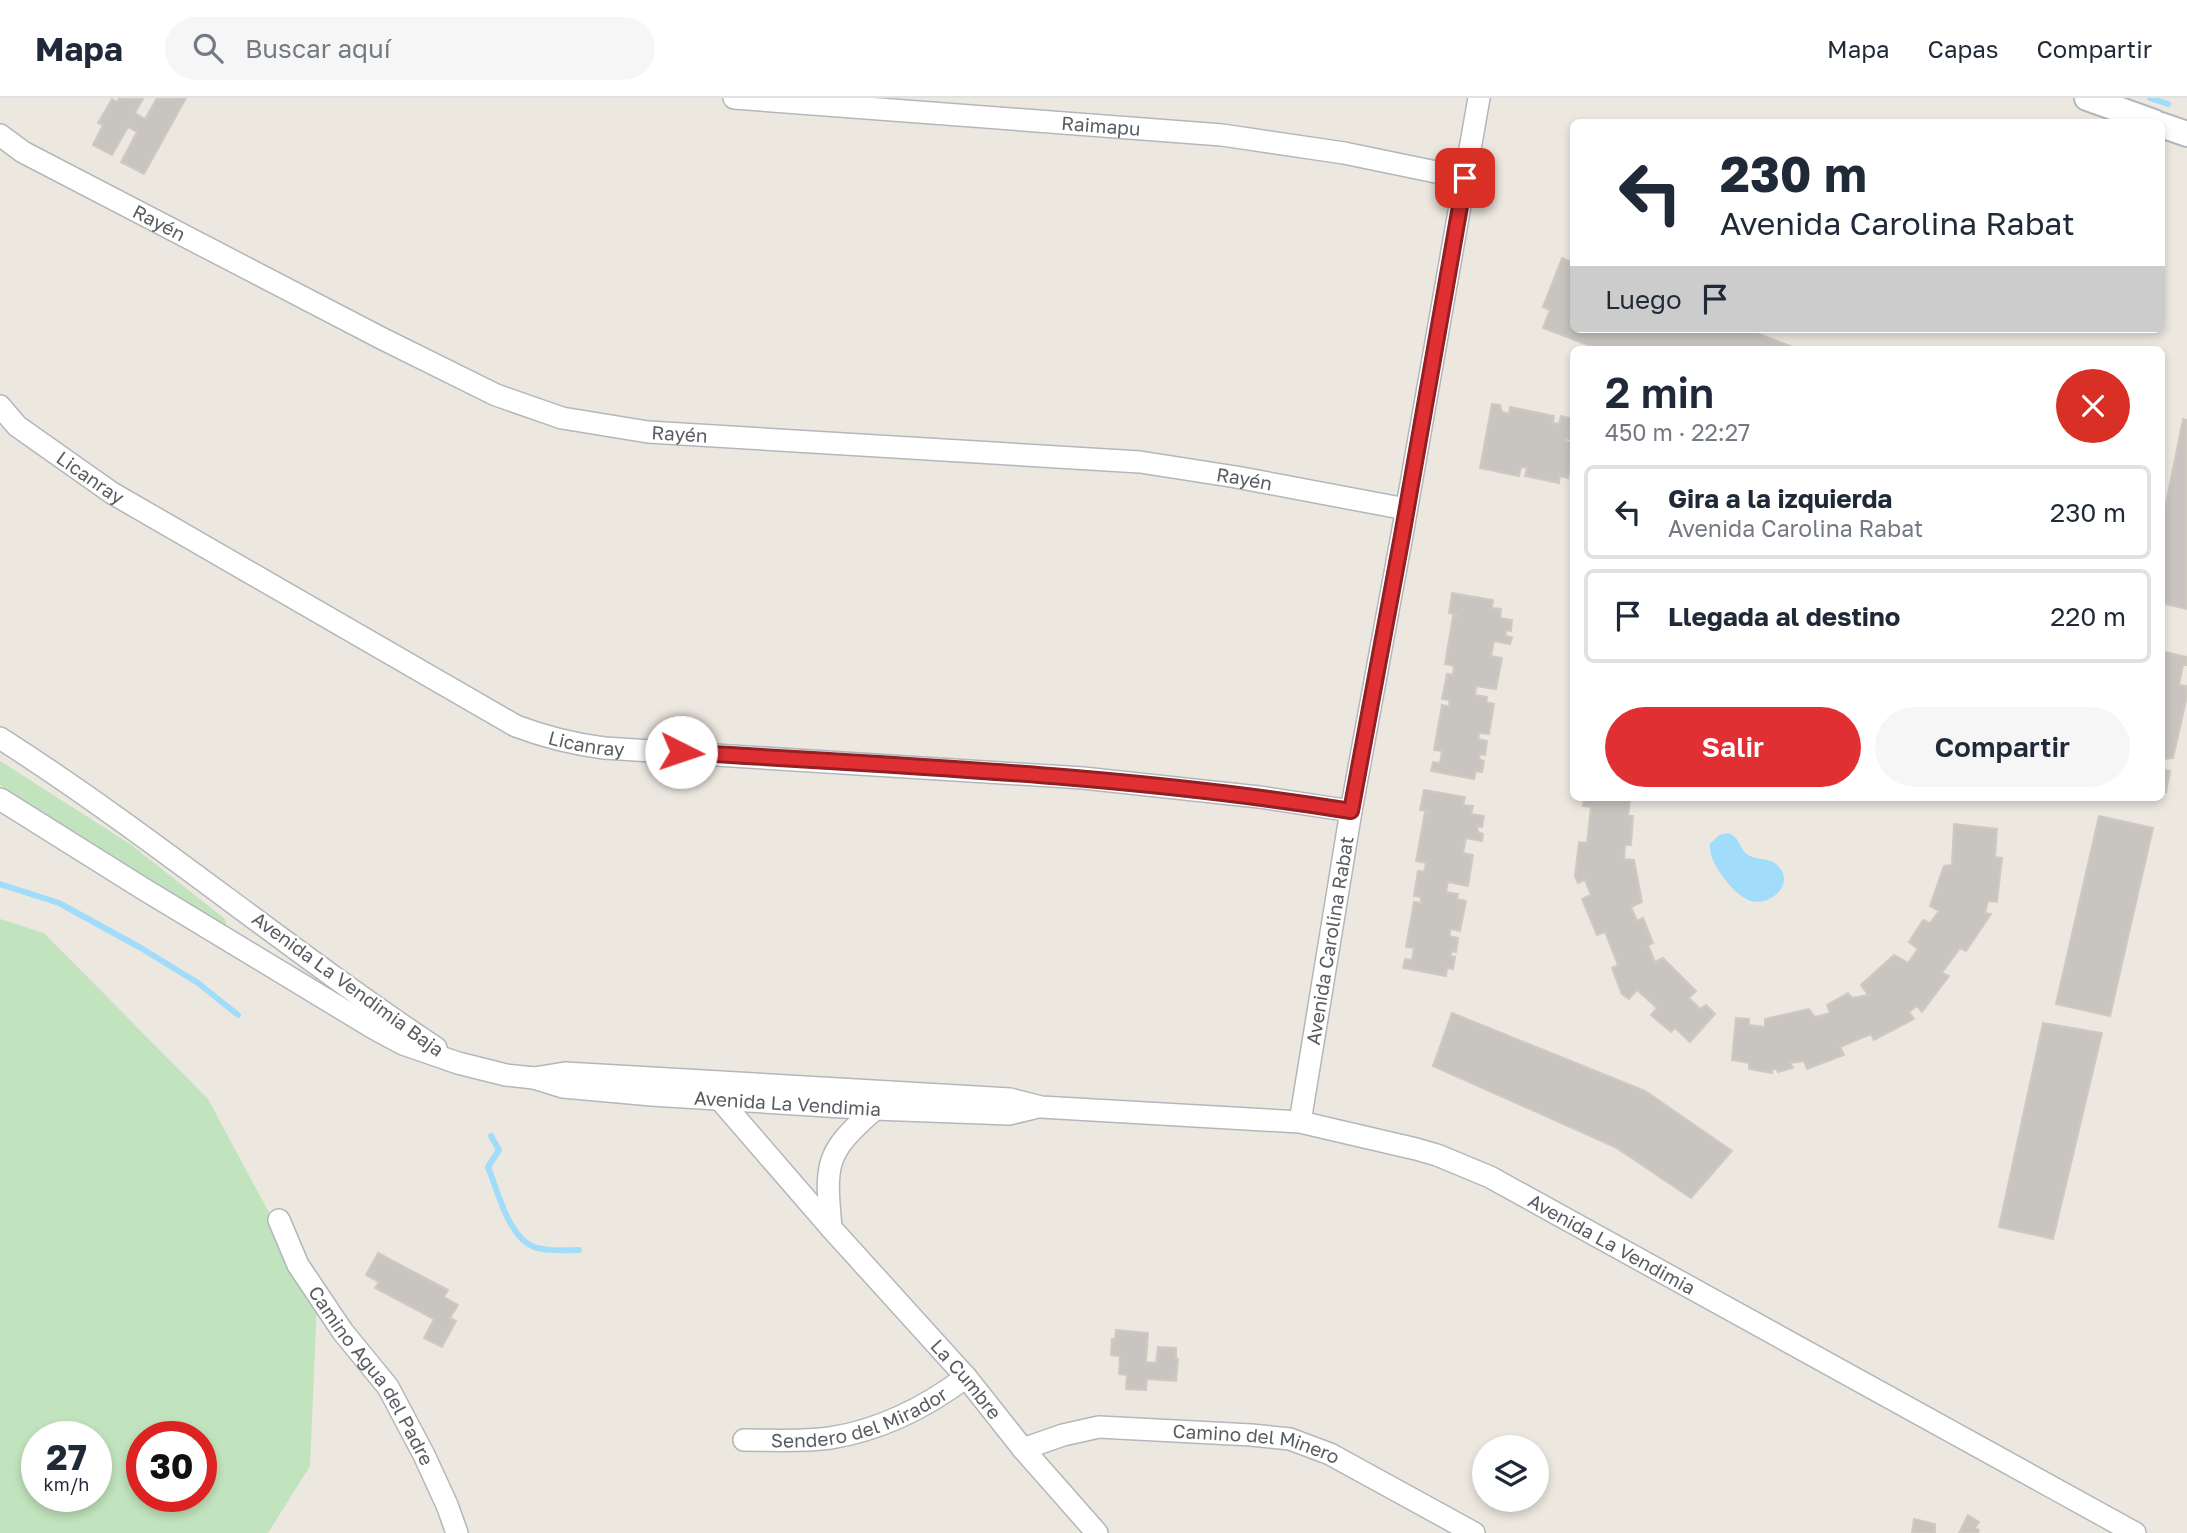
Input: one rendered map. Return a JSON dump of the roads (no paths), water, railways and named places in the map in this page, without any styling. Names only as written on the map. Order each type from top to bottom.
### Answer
[{"type":"street","name":"Raimapu","points":[[734,98],[1222,135],[1344,153],[1465,178]]},
{"type":"street","name":"Avenida Carolina Rabat","points":[[1300,1122],[1351,811],[1479,98]]},
{"type":"street","points":[[2087,98],[2146,119]]},
{"type":"street","points":[[2165,126],[2187,134]]},
{"type":"street","name":"Rayén","points":[[5,142],[405,350],[496,395],[562,418],[648,432],[1140,462],[1406,509]]},
{"type":"street","name":"Licanray","points":[[0,406],[17,426],[112,493],[516,726],[541,735],[604,748],[1083,778],[1259,797],[1351,811]]},
{"type":"street","name":"Avenida La Vendimia Baja","points":[[0,738],[458,1062]]},
{"type":"street","name":"Avenida La Vendimia Baja","points":[[0,799],[315,994],[403,1044],[458,1062]]},
{"type":"street","name":"Avenida La Vendimia Baja","points":[[246,911],[315,994]]},
{"type":"street","name":"Avenida La Vendimia","points":[[458,1062],[564,1087],[875,1109],[1009,1114],[1041,1107]]},
{"type":"street","name":"Avenida La Vendimia","points":[[534,1078],[565,1073],[1010,1099],[1041,1107],[1300,1122],[1416,1149],[1490,1177],[2135,1533]]},
{"type":"street","name":"La Cumbre","points":[[705,1082],[966,1377],[1023,1449],[1097,1533]]},
{"type":"street","points":[[831,1227],[827,1184],[830,1163],[847,1134],[875,1109]]},
{"type":"street","name":"Camino Agua del Padre","points":[[279,1220],[298,1265],[343,1332],[388,1387],[424,1455],[457,1533]]},
{"type":"street","name":"Sendero del Mirador","points":[[744,1440],[828,1438],[869,1430],[908,1415],[966,1377]]},
{"type":"street","name":"Camino del Minero","points":[[1023,1449],[1063,1435],[1099,1427],[1290,1439],[1330,1454],[1474,1533]]},
{"type":"water","points":[[1728,833],[1746,854],[1773,862],[1782,871],[1783,886],[1772,897],[1765,901],[1748,900],[1733,889],[1721,874],[1711,856],[1710,844],[1719,835]]},
{"type":"waterway","points":[[2150,98],[2168,104]]},
{"type":"waterway","points":[[0,884],[59,903],[141,948],[198,983],[238,1015]]},
{"type":"waterway","points":[[491,1136],[499,1150],[488,1167],[505,1212],[517,1234],[525,1242],[539,1249],[579,1250]]}]
